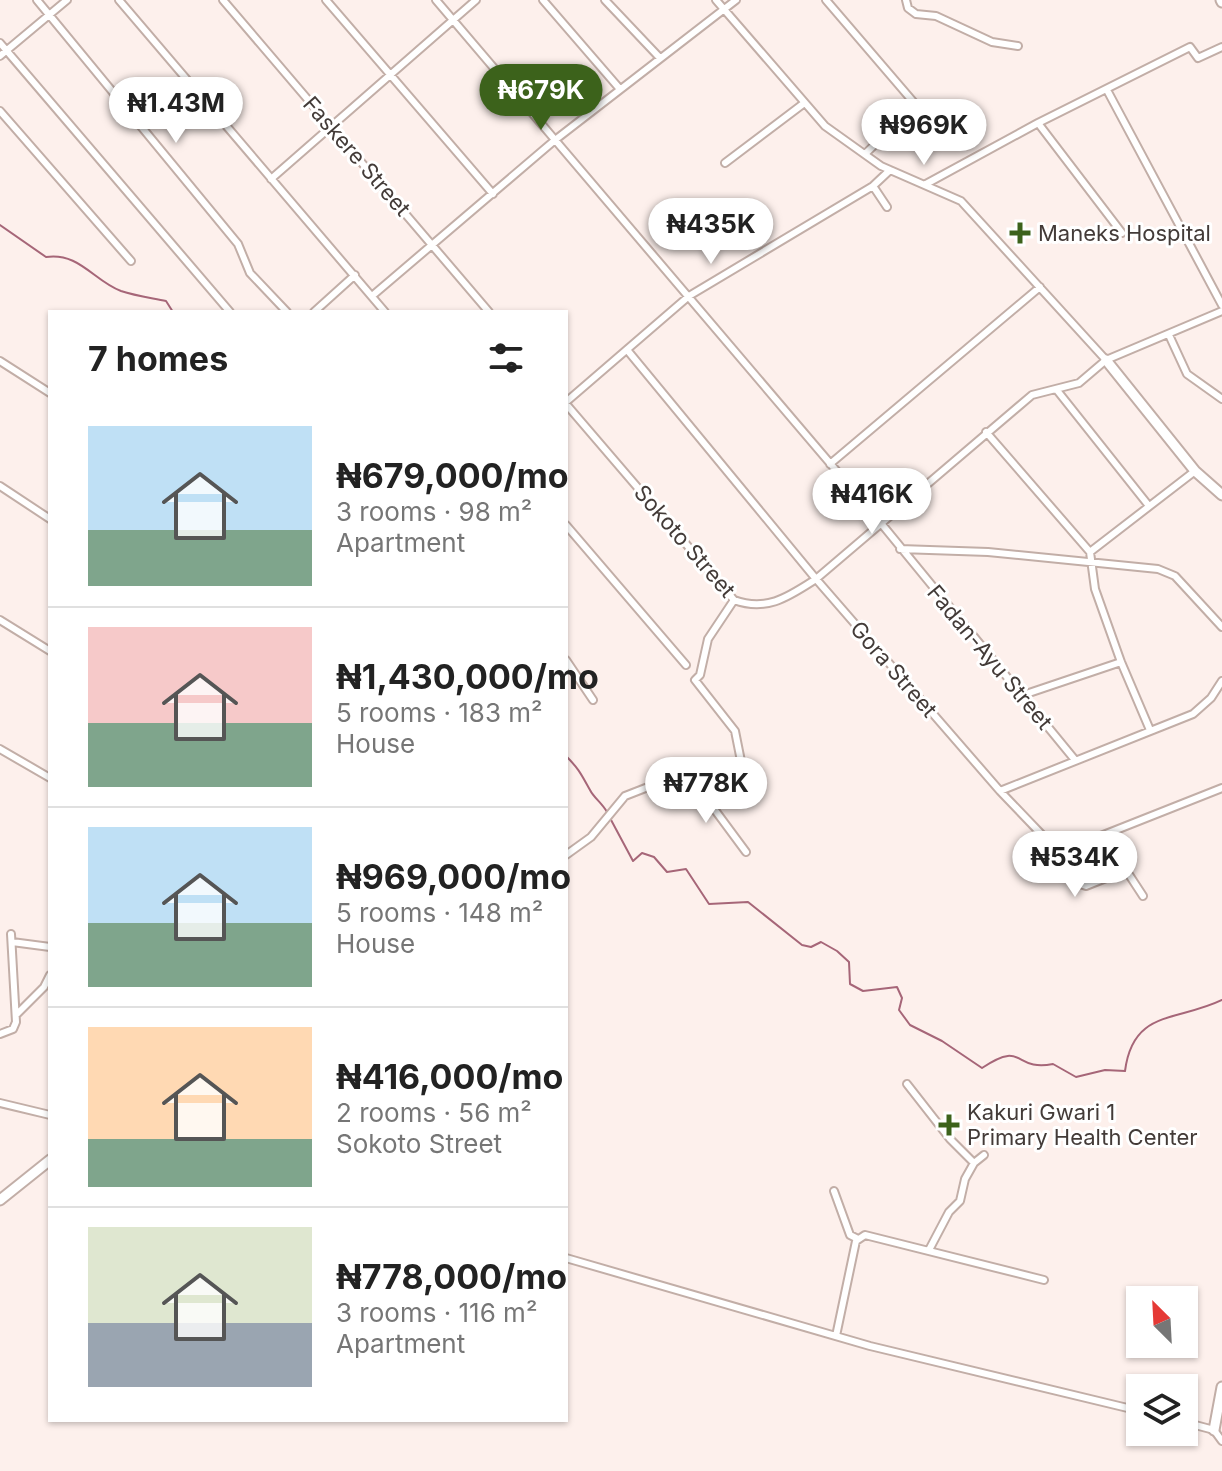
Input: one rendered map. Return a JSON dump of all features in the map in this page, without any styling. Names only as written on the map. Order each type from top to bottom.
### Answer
[{"type":"street","points":[[37,0],[238,244],[250,273],[285,310]]},
{"type":"street","points":[[0,56],[67,0]]},
{"type":"street","points":[[119,0],[383,310]]},
{"type":"street","name":"Faskere Street","points":[[223,0],[487,310]]},
{"type":"street","points":[[326,0],[493,194]]},
{"type":"street","name":"Fadan-Ayu Street","points":[[436,0],[880,522],[1075,760]]},
{"type":"street","points":[[271,179],[476,0]]},
{"type":"street","points":[[543,0],[619,88]]},
{"type":"street","points":[[605,0],[659,57]]},
{"type":"street","points":[[716,0],[825,126],[890,170],[961,201],[1106,360],[1195,471],[1222,495]]},
{"type":"street","points":[[372,296],[555,140],[736,0]]},
{"type":"street","points":[[826,0],[916,105],[865,154]]},
{"type":"street","points":[[906,0],[908,8],[916,14],[936,16],[992,42],[1018,46]]},
{"type":"street","points":[[0,43],[228,310]]},
{"type":"street","points":[[926,184],[1038,123],[1190,47],[1198,58],[1222,47]]},
{"type":"street","points":[[1107,90],[1222,305]]},
{"type":"street","points":[[725,163],[803,104]]},
{"type":"street","points":[[0,111],[131,261]]},
{"type":"street","points":[[1038,123],[1122,233]]},
{"type":"street","points":[[568,401],[689,296],[873,186],[890,170]]},
{"type":"street","points":[[873,186],[887,207]]},
{"type":"street","points":[[316,310],[355,275]]},
{"type":"street","points":[[830,464],[1040,287]]},
{"type":"street","name":"Sokoto Street","points":[[568,405],[734,600],[751,606],[780,602],[816,579],[1032,395],[1079,383],[1106,360],[1222,311]]},
{"type":"street","points":[[1169,335],[1187,374],[1222,399]]},
{"type":"street","name":"Gora Street","points":[[628,351],[816,579],[1000,791],[1046,839],[1061,844]]},
{"type":"street","points":[[0,361],[48,392]]},
{"type":"street","points":[[1056,389],[1149,506]]},
{"type":"street","points":[[986,432],[1090,552],[1095,589],[1150,730]]},
{"type":"street","points":[[1090,552],[1195,471]]},
{"type":"street","points":[[0,501],[3,488],[48,518]]},
{"type":"street","points":[[568,527],[686,665]]},
{"type":"street","points":[[900,549],[988,552],[1158,569],[1175,576],[1222,627]]},
{"type":"street","points":[[568,854],[591,837],[625,796],[684,773],[689,775],[703,802],[746,786],[735,731],[695,680],[700,675],[708,639],[734,600]]},
{"type":"street","points":[[0,620],[48,650]]},
{"type":"street","points":[[1023,695],[1121,662]]},
{"type":"street","points":[[568,663],[593,700]]},
{"type":"street","points":[[1000,791],[1193,714],[1211,698],[1222,681]]},
{"type":"street","points":[[0,749],[48,777]]},
{"type":"street","points":[[1143,896],[1126,870],[1086,886],[1077,883],[1061,844],[1078,845],[1222,788]]},
{"type":"street","points":[[709,802],[746,852]]},
{"type":"street","points":[[0,1034],[13,1029],[17,1014],[12,938],[48,947]]},
{"type":"street","points":[[17,1014],[48,979]]},
{"type":"street","points":[[907,1084],[950,1139],[974,1163]]},
{"type":"street","points":[[0,1103],[48,1115]]},
{"type":"street","points":[[929,1250],[949,1212],[960,1201],[965,1179],[974,1163],[984,1155]]},
{"type":"street","points":[[0,1200],[48,1162]]},
{"type":"street","points":[[834,1191],[850,1235],[858,1239]]},
{"type":"street","points":[[836,1336],[858,1239],[865,1235],[1044,1280]]},
{"type":"street","points":[[568,1259],[836,1336],[1126,1408]]},
{"type":"street","points":[[1214,1430],[1222,1387]]},
{"type":"street","points":[[1198,1426],[1214,1430],[1222,1441]]},
{"type":"waterway","points":[[0,225],[46,257],[68,259],[121,291],[166,301],[172,310]]},
{"type":"waterway","points":[[568,758],[607,812]]},
{"type":"waterway","points":[[610,818],[633,861],[642,853],[654,857],[667,872],[686,869],[709,904],[748,902],[802,945],[811,947],[821,942],[837,951],[849,962],[850,984],[863,991],[897,987],[902,998],[899,1010],[910,1025],[942,1041],[982,1068],[1006,1056],[1013,1056],[1031,1064],[1053,1064],[1076,1077],[1105,1070],[1125,1071],[1130,1051],[1147,1027],[1222,1000]]},
{"type":"place","name":"Maneks Hospital","points":[[1020,233]]},
{"type":"place","name":"Kakuri Gwari 1 Primary Health Center","points":[[949,1125]]}]
